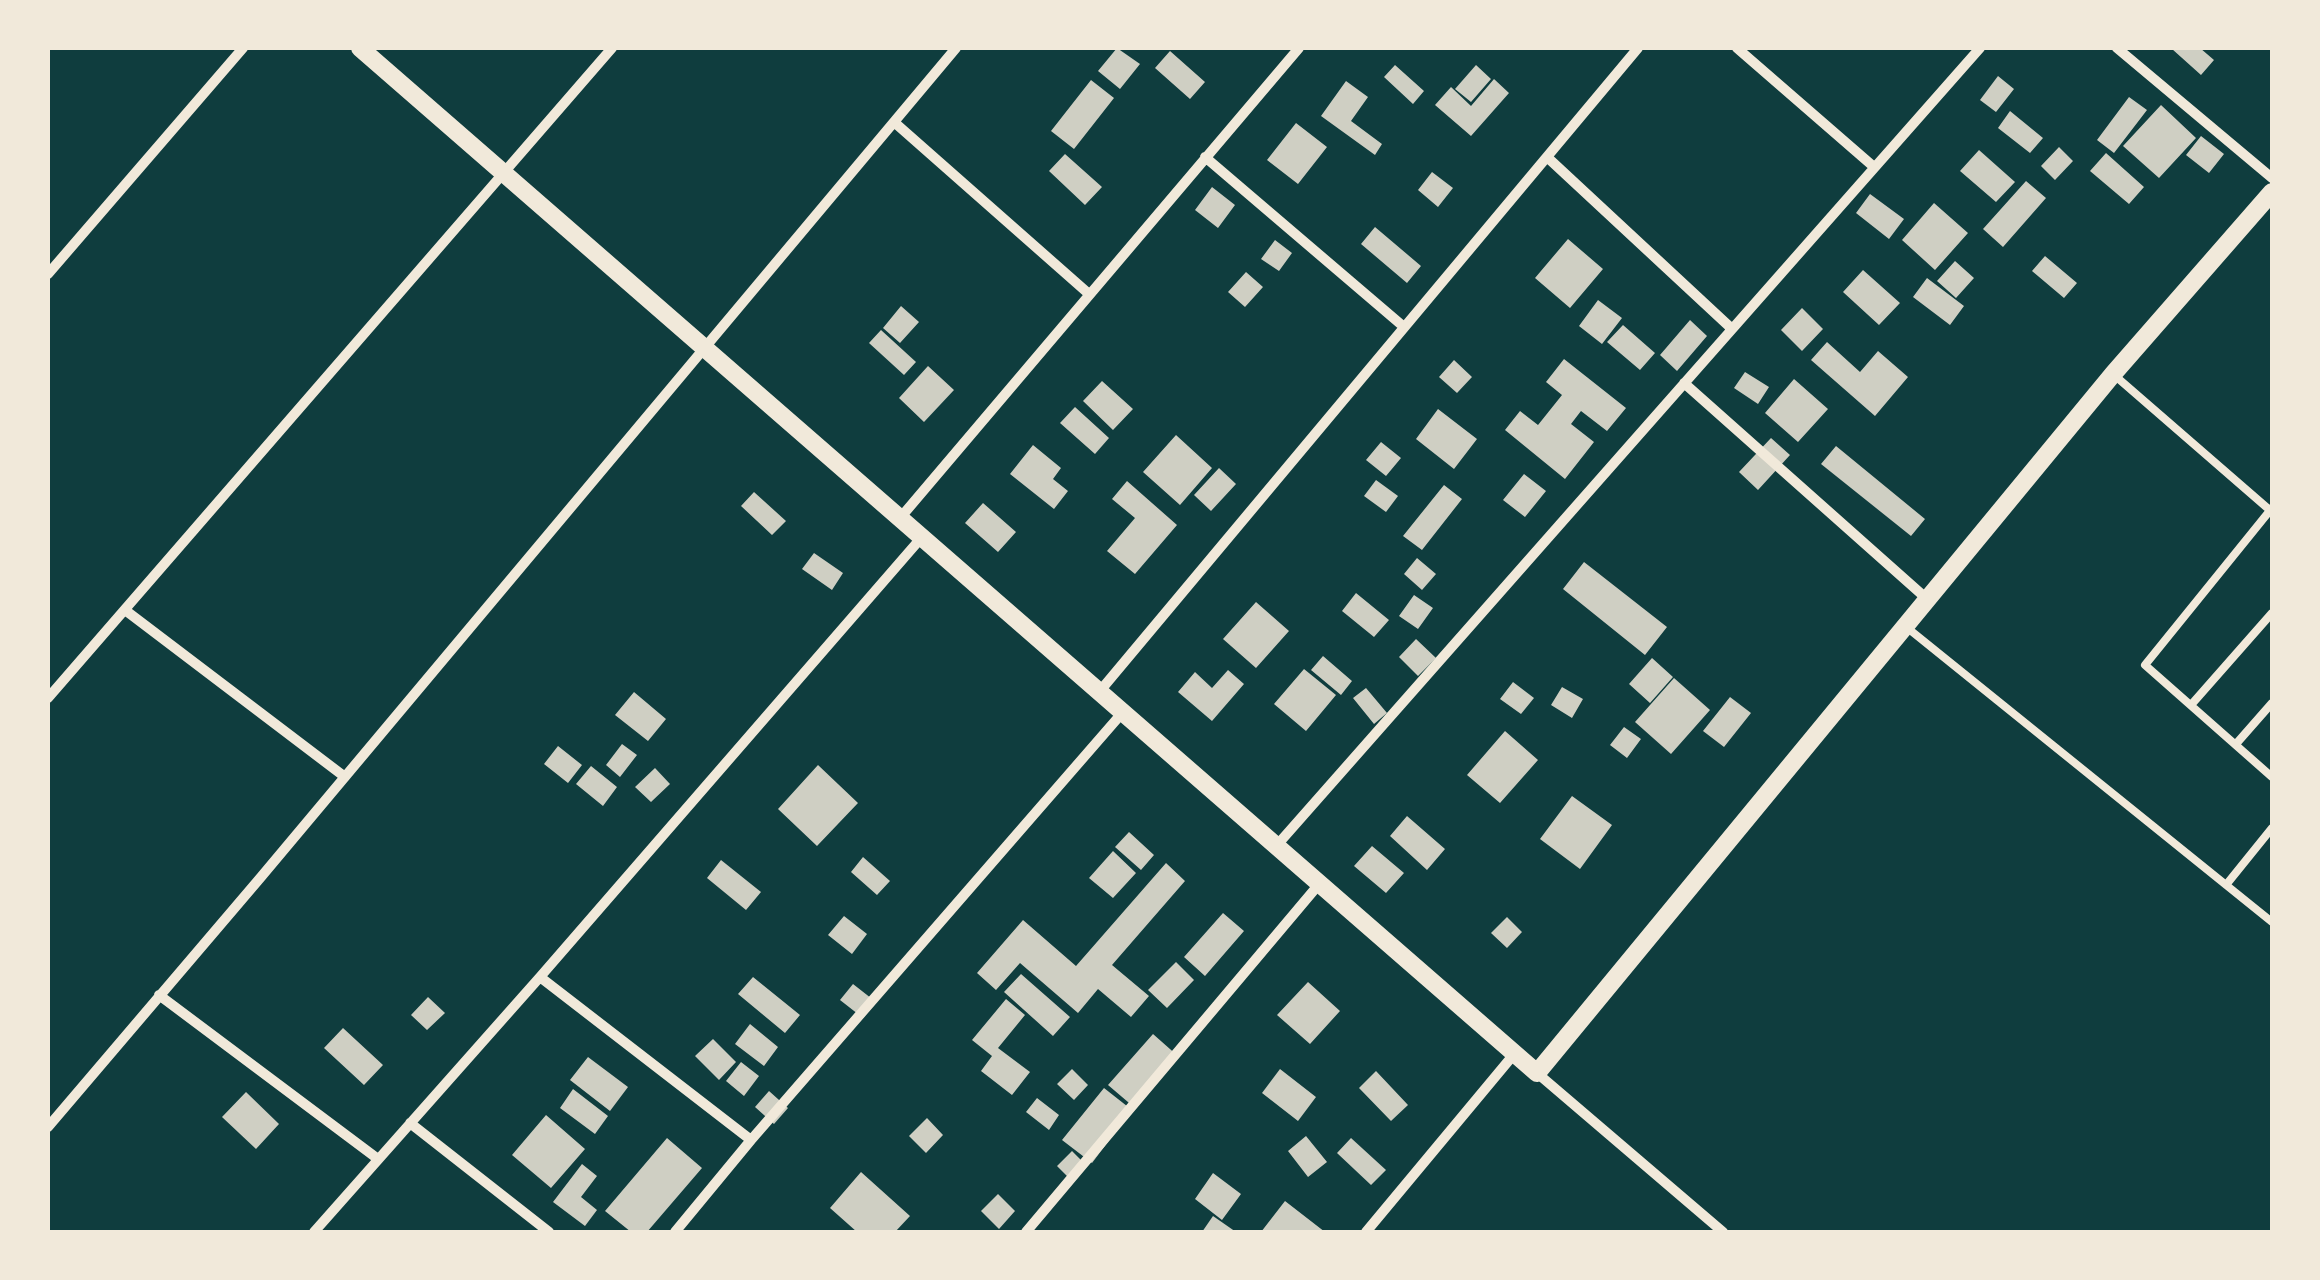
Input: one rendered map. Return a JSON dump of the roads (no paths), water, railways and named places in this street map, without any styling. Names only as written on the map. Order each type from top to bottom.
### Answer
[{"type":"street","points":[[48,274],[243,48]]},
{"type":"street","points":[[360,48],[1723,1232]]},
{"type":"street","points":[[48,698],[612,48]]},
{"type":"street","points":[[48,1127],[956,48]]},
{"type":"street","points":[[901,517],[1298,48]]},
{"type":"street","points":[[1100,691],[1638,48]]},
{"type":"street","points":[[1737,48],[1874,167]]},
{"type":"street","points":[[1278,844],[1980,48]]},
{"type":"street","points":[[2117,48],[2272,178]]},
{"type":"street","points":[[894,122],[1090,294]]},
{"type":"street","points":[[1206,157],[1404,327]]},
{"type":"street","points":[[1547,157],[1732,328]]},
{"type":"street","points":[[1538,1073],[2113,374],[2272,192]]},
{"type":"street","points":[[1684,383],[1927,599]]},
{"type":"street","points":[[314,1232],[922,537]]},
{"type":"street","points":[[125,610],[346,777]]},
{"type":"street","points":[[676,1232],[751,1140],[1123,712]]},
{"type":"street","points":[[1026,1232],[1320,883]]},
{"type":"street","points":[[540,977],[751,1140]]},
{"type":"street","points":[[159,995],[378,1159]]},
{"type":"street","points":[[1366,1232],[1515,1053]]},
{"type":"street","points":[[410,1123],[549,1232]]},
{"type":"lane","points":[[2113,374],[2272,510],[2145,665],[2272,777]]},
{"type":"lane","points":[[2191,705],[2272,612]]},
{"type":"lane","points":[[1905,626],[2272,922]]},
{"type":"lane","points":[[2236,744],[2272,704]]},
{"type":"lane","points":[[2226,885],[2272,828]]}]
